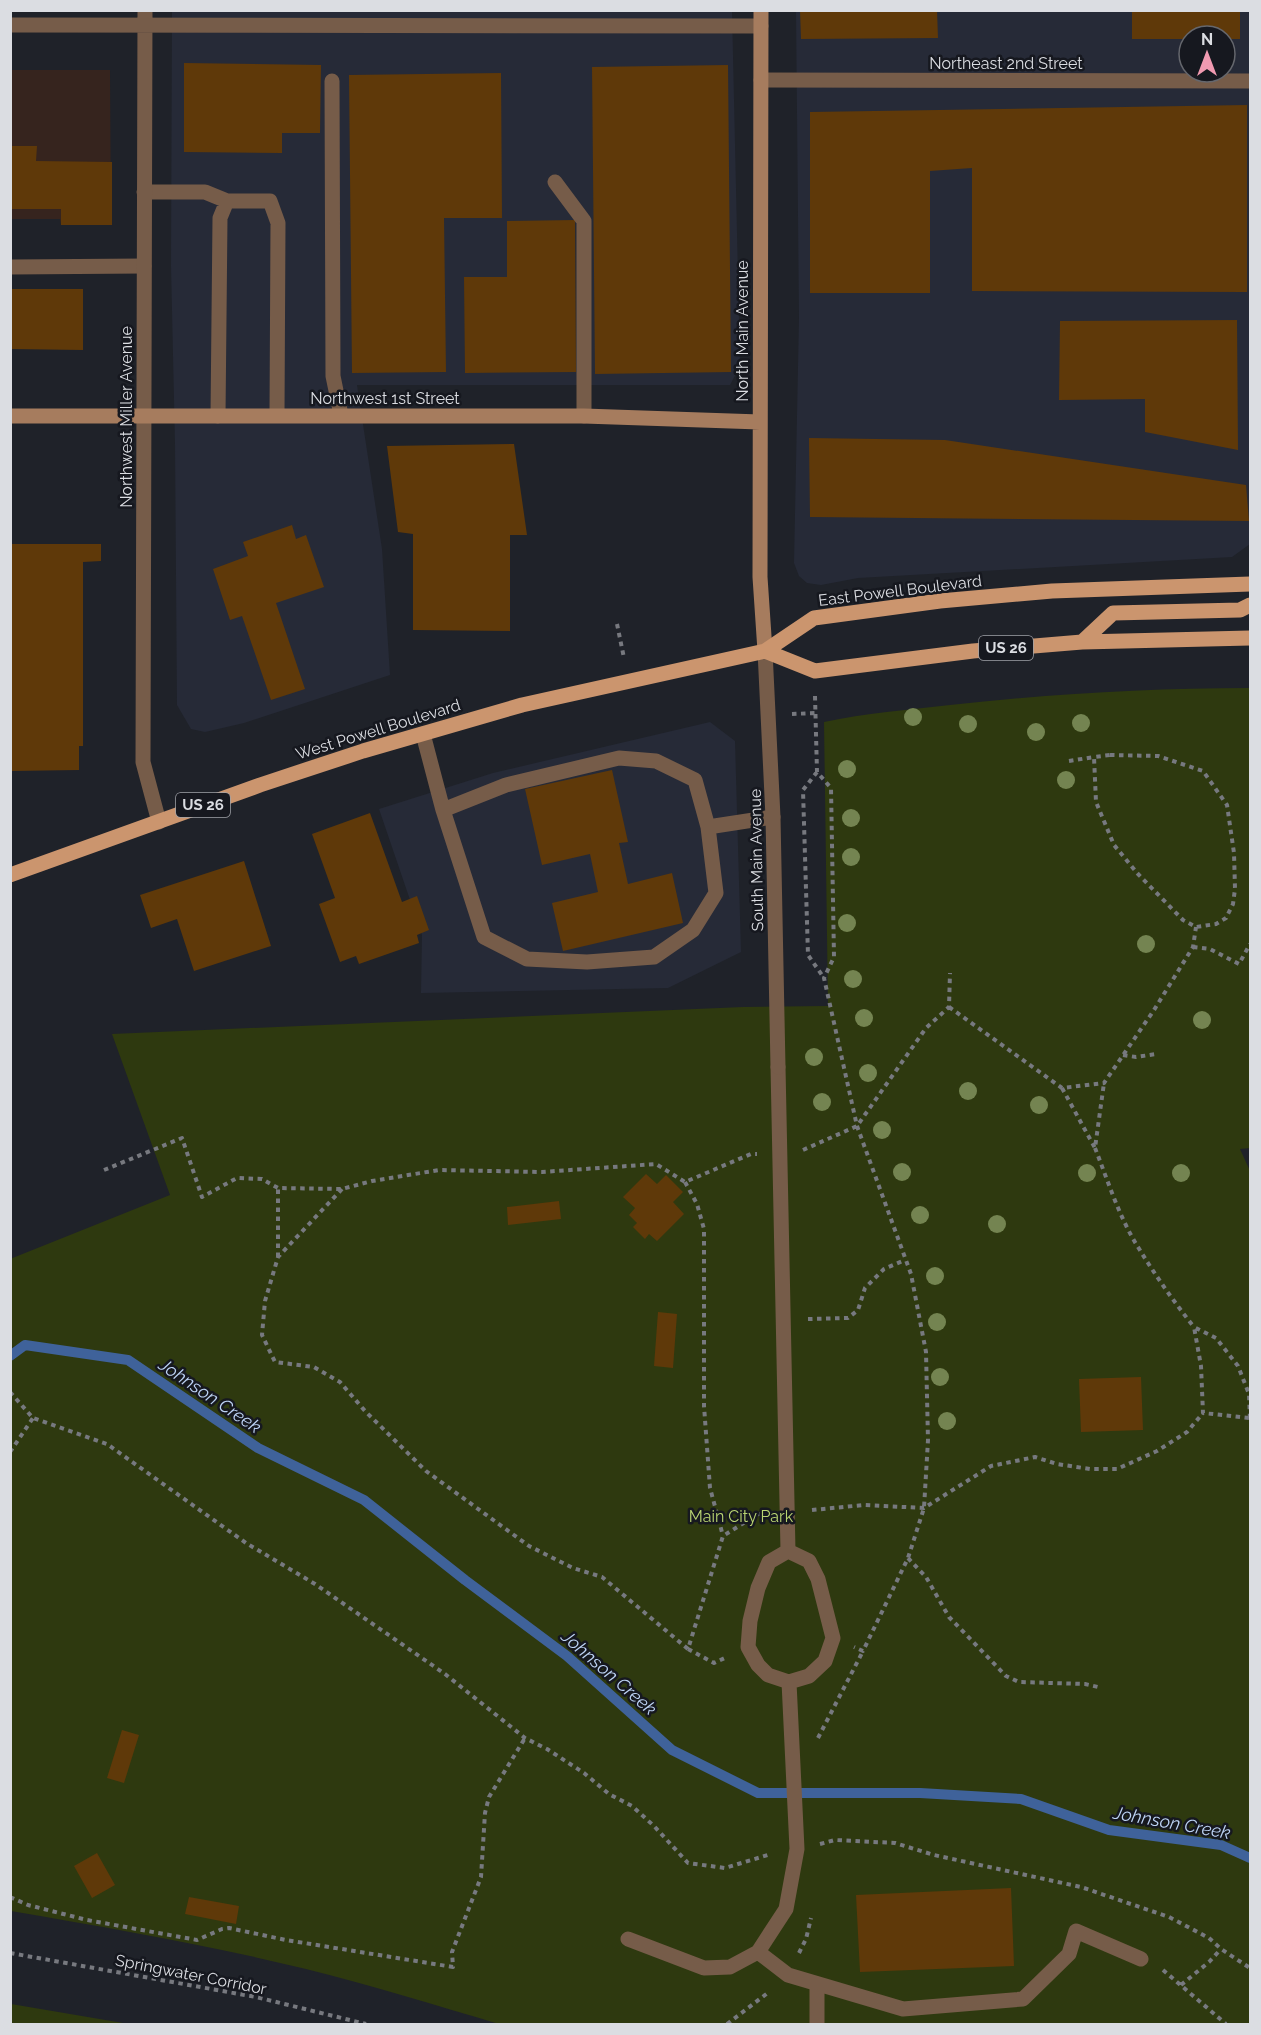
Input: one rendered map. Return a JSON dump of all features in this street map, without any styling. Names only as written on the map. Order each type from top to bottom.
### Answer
[{"type":"main road","name":"East Powell Boulevard","points":[[765,651],[814,618],[940,601],[1052,591],[1251,584]]},
{"type":"main road","points":[[1082,642],[1113,613],[1240,610],[1251,605]]},
{"type":"main road","name":"US 26","points":[[765,651],[815,671],[973,651],[1082,642],[1251,638]]},
{"type":"main road","name":"West Powell Boulevard","points":[[10,875],[260,785],[363,751],[522,705],[765,651]]},
{"type":"street","name":"Northwest Miller Avenue","points":[[145,10],[143,762],[159,822]]},
{"type":"street","points":[[10,25],[145,27],[761,18]]},
{"type":"street","name":"North Main Avenue","points":[[761,18],[760,577],[765,651]]},
{"type":"street","name":"Northeast 2nd Street","points":[[761,80],[1251,81]]},
{"type":"street","points":[[332,81],[333,376],[341,415]]},
{"type":"street","points":[[555,182],[584,221],[584,416]]},
{"type":"street","points":[[144,192],[205,192],[228,201],[270,201],[278,223],[277,415]]},
{"type":"street","points":[[218,416],[220,218],[228,201]]},
{"type":"street","points":[[10,267],[144,266]]},
{"type":"street","name":"Northwest 1st Street","points":[[10,416],[584,416],[760,422]]},
{"type":"street","name":"South Main Avenue","points":[[765,651],[773,817],[788,1551]]},
{"type":"street","points":[[423,734],[443,810],[484,937],[527,959],[587,962],[654,957],[693,930],[716,893],[708,827],[695,780],[656,761],[619,759],[506,785],[443,810]]},
{"type":"street","points":[[708,827],[773,817]]},
{"type":"street","points":[[788,1551],[809,1561],[818,1579],[833,1638],[825,1661],[809,1676],[789,1682],[768,1675],[758,1665],[748,1647],[750,1621],[758,1588],[769,1562],[788,1551]]},
{"type":"street","points":[[628,1939],[704,1968],[730,1966],[758,1952],[786,1909],[797,1849],[789,1682]]},
{"type":"street","points":[[758,1952],[788,1976],[903,2009],[1023,1999],[1069,1954],[1076,1931],[1141,1959]]},
{"type":"street","points":[[817,1984],[817,2025]]},
{"type":"path","points":[[616,624],[628,680]]},
{"type":"path","points":[[815,671],[817,772],[803,790],[808,955],[824,978],[857,1126],[911,1274],[926,1352],[928,1440],[924,1508],[908,1558],[817,1739]]},
{"type":"path","points":[[1069,761],[1094,757],[1110,755],[1158,756],[1203,771],[1227,805],[1234,853],[1235,889],[1233,904],[1226,918],[1216,924],[1196,927],[1183,920],[1163,901],[1114,845],[1096,802],[1094,757]]},
{"type":"path","points":[[817,772],[831,788],[834,957],[824,978]]},
{"type":"path","points":[[1095,1148],[1104,1083],[1164,995],[1193,947],[1196,927]]},
{"type":"path","points":[[1193,947],[1210,949],[1239,964],[1251,944]]},
{"type":"path","points":[[950,973],[950,1008]]},
{"type":"path","points":[[950,1008],[1062,1088],[1095,1148],[1116,1202],[1137,1246],[1194,1327],[1216,1338],[1238,1366],[1249,1394],[1250,1419],[1203,1413]]},
{"type":"path","points":[[685,1182],[751,1154],[804,1150],[857,1126],[926,1028],[950,1008]]},
{"type":"path","points":[[1123,1056],[1156,1054]]},
{"type":"path","points":[[1062,1088],[1104,1083]]},
{"type":"path","points":[[104,1170],[182,1138],[202,1197],[237,1178],[262,1179],[278,1188],[342,1189],[372,1180],[440,1170],[542,1172],[656,1164],[685,1182],[697,1204],[704,1228],[705,1418],[710,1488],[723,1536],[688,1649]]},
{"type":"path","points":[[278,1188],[278,1257],[265,1300],[262,1335],[275,1362],[314,1367],[340,1382],[365,1411],[426,1471],[529,1546],[573,1568],[602,1577],[688,1649],[714,1663],[748,1647]]},
{"type":"path","points":[[278,1257],[342,1189]]},
{"type":"path","points":[[782,1319],[848,1318],[858,1310],[866,1288],[884,1269],[906,1260]]},
{"type":"path","points":[[723,1536],[758,1514],[864,1505],[924,1508],[992,1466],[1035,1457],[1057,1464],[1090,1469],[1117,1469],[1157,1451],[1180,1437],[1203,1413],[1201,1366],[1194,1327]]},
{"type":"path","points":[[10,1392],[33,1418],[107,1444],[246,1543],[315,1584],[445,1674],[525,1738],[584,1773],[609,1794],[632,1806],[688,1863],[725,1868],[768,1855],[835,1840],[895,1843],[934,1855],[997,1867],[1118,1898],[1187,1926],[1209,1938],[1221,1949],[1251,1968]]},
{"type":"path","points":[[10,1452],[33,1418]]},
{"type":"path","points":[[908,1558],[926,1577],[950,1617],[1006,1676],[1018,1682],[1085,1683],[1098,1688]]},
{"type":"path","points":[[833,1638],[863,1651]]},
{"type":"path","points":[[10,1898],[87,1920],[197,1940],[230,1928],[286,1940],[453,1967],[452,1952],[481,1877],[485,1813],[489,1797],[525,1738]]},
{"type":"path","points":[[1181,1985],[1221,1949]]},
{"type":"path","name":"Springwater Corridor","points":[[10,1953],[256,1997],[366,2025]]},
{"type":"path","points":[[1141,1959],[1155,1964],[1226,2025]]},
{"type":"shaded area","points":[[172,11],[732,11],[740,366],[730,385],[357,385],[382,549],[390,675],[244,723],[205,732],[191,729],[177,705],[171,266]]},
{"type":"shaded area","points":[[796,11],[1250,11],[1250,544],[1232,557],[858,578],[821,585],[807,583],[799,576],[794,563],[799,318]]},
{"type":"shaded area","points":[[10,70],[110,70],[111,225],[61,225],[60,219],[11,219]]},
{"type":"shaded area","points":[[710,722],[735,741],[741,952],[668,988],[421,993],[422,935],[379,809],[493,773]]},
{"type":"green space","name":"Main City Park","points":[[1250,688],[1250,1148],[1240,1149],[1250,1171],[1250,2024],[499,2024],[355,1982],[269,1960],[159,1937],[11,1911],[10,1259],[170,1195],[112,1034],[743,1007],[828,1006],[824,722],[855,716],[988,701],[1100,692]]},
{"type":"green space","points":[[11,2004],[17,2005],[129,2024],[11,2024]]},
{"type":"building","points":[[800,10],[937,10],[938,38],[801,39]]},
{"type":"building","points":[[1132,10],[1240,10],[1240,39],[1237,39],[1237,24],[1177,24],[1177,39],[1132,39]]},
{"type":"building","points":[[184,63],[321,65],[320,133],[282,133],[282,153],[184,152]]},
{"type":"building","points":[[728,65],[731,372],[595,374],[592,67]]},
{"type":"building","points":[[501,73],[502,218],[444,218],[446,372],[352,373],[349,75]]},
{"type":"building","points":[[1247,105],[1247,292],[972,291],[972,168],[930,171],[930,293],[810,293],[810,112]]},
{"type":"building","points":[[10,146],[37,146],[36,161],[112,162],[112,225],[61,225],[61,209],[10,209]]},
{"type":"building","points":[[575,220],[576,372],[465,373],[464,277],[507,277],[507,221]]},
{"type":"building","points":[[10,289],[83,289],[83,350],[10,349]]},
{"type":"building","points":[[1237,320],[1238,450],[1145,432],[1145,399],[1059,400],[1060,321]]},
{"type":"building","points":[[809,438],[945,440],[1246,485],[1249,521],[810,517]]},
{"type":"building","points":[[514,444],[527,535],[510,535],[510,631],[413,630],[413,534],[398,532],[387,446]]},
{"type":"building","points":[[292,525],[296,539],[306,535],[324,587],[276,603],[305,689],[271,700],[242,616],[230,620],[213,569],[248,556],[243,542]]},
{"type":"building","points":[[10,544],[101,544],[101,561],[83,562],[83,746],[79,746],[79,770],[10,771]]},
{"type":"building","points":[[612,770],[628,842],[619,843],[628,884],[672,873],[683,923],[563,951],[552,903],[598,892],[590,854],[542,865],[525,789]]},
{"type":"building","points":[[370,813],[402,902],[417,896],[429,930],[417,935],[419,943],[359,964],[356,956],[340,962],[319,904],[335,898],[312,834]]},
{"type":"building","points":[[244,861],[271,946],[194,971],[177,919],[151,928],[140,895]]},
{"type":"building","points":[[646,1174],[657,1184],[666,1175],[683,1192],[673,1202],[684,1214],[657,1241],[649,1234],[645,1239],[633,1227],[637,1223],[629,1215],[635,1208],[623,1197]]},
{"type":"building","points":[[559,1201],[561,1219],[508,1225],[507,1207]]},
{"type":"building","points":[[658,1312],[677,1314],[673,1368],[654,1366]]},
{"type":"building","points":[[1141,1377],[1143,1430],[1081,1432],[1079,1379]]},
{"type":"building","points":[[122,1730],[139,1735],[124,1783],[107,1778]]},
{"type":"building","points":[[97,1853],[115,1885],[92,1898],[74,1866]]},
{"type":"building","points":[[1011,1888],[1014,1966],[860,1972],[856,1895]]},
{"type":"building","points":[[189,1897],[239,1906],[236,1924],[185,1914]]},
{"type":"waterway","name":"Johnson Creek","points":[[10,1356],[25,1345],[128,1360],[258,1448],[364,1500],[465,1580],[567,1656],[672,1750],[758,1793],[920,1793],[1021,1799],[1109,1830],[1221,1845],[1250,1858]]}]
